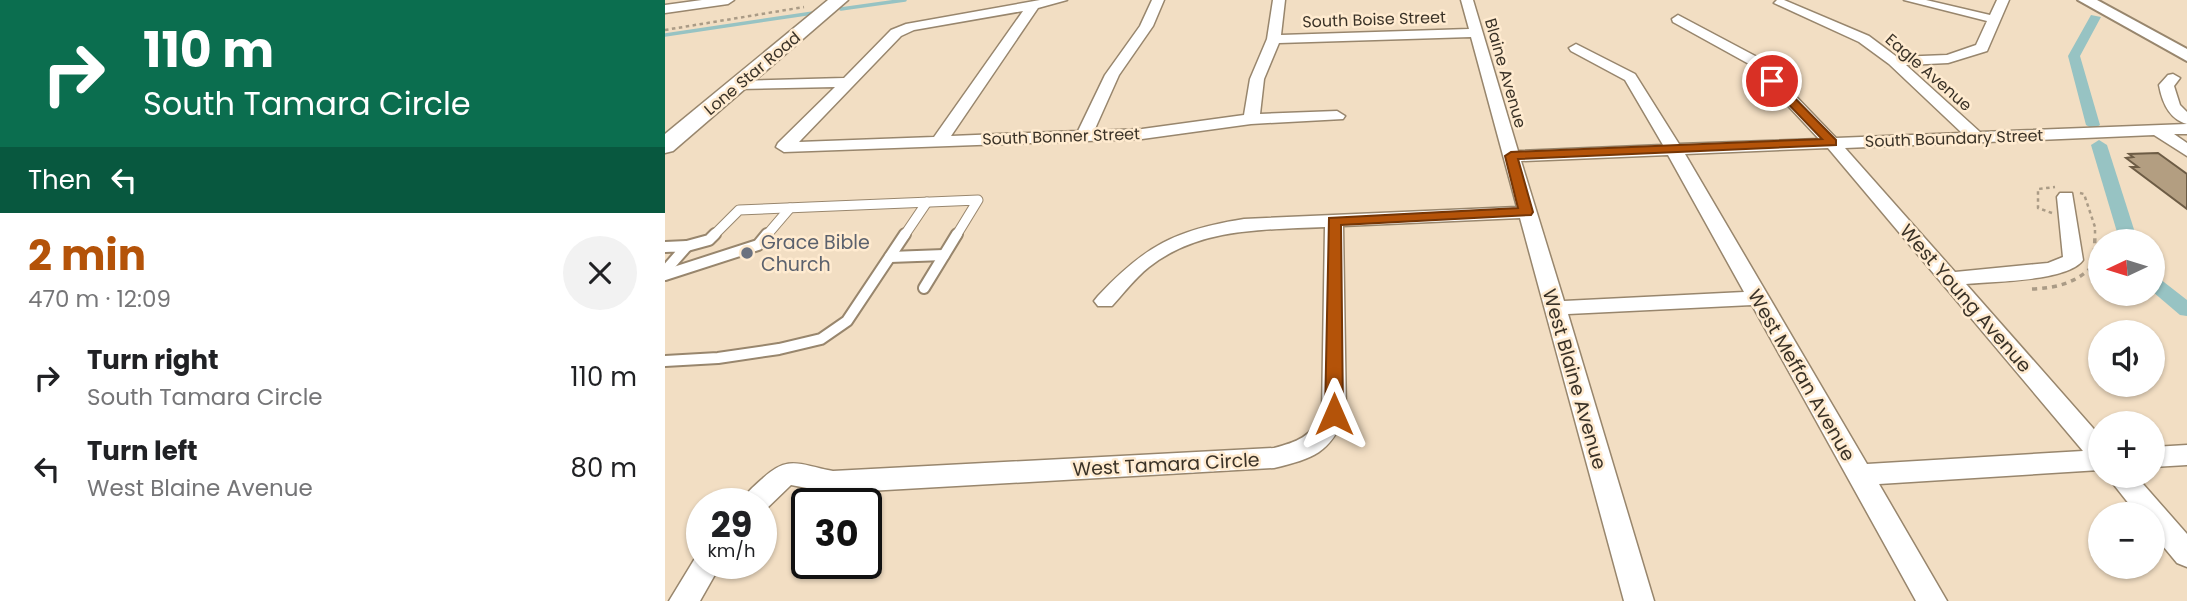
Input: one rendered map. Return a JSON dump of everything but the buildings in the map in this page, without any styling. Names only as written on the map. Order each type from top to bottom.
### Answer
[{"type":"main road","name":"Lone Star Road","points":[[665,146],[839,0]]},
{"type":"street","points":[[671,6],[728,0]]},
{"type":"street","points":[[742,81],[852,78],[890,39],[911,27],[1061,0]]},
{"type":"street","points":[[1084,136],[1112,75],[1146,26],[1158,0]]},
{"type":"street","points":[[1251,119],[1257,79],[1274,39],[1279,0]]},
{"type":"street","name":"Blaine Avenue","points":[[1467,0],[1511,156]]},
{"type":"street","points":[[1910,0],[1993,19]]},
{"type":"street","points":[[1894,61],[1948,58],[1982,48],[2003,0]]},
{"type":"street","points":[[2086,0],[2183,52]]},
{"type":"street","name":"Eagle Avenue","points":[[1780,3],[1845,29],[1894,61],[1975,136]]},
{"type":"street","points":[[939,141],[1032,7]]},
{"type":"street","name":"West Young Avenue","points":[[1678,19],[1754,61],[1832,143],[2088,439]]},
{"type":"street","name":"South Boise Street","points":[[1274,39],[1476,33]]},
{"type":"street","name":"West Meffan Avenue","points":[[1576,48],[1630,76],[1932,601]]},
{"type":"street","name":"South Bonner Street","points":[[852,78],[784,147],[1142,134],[1251,119],[1337,116]]},
{"type":"street","points":[[2173,78],[2166,85],[2168,97],[2175,111],[2187,118]]},
{"type":"street","name":"South Boundary Street","points":[[1511,156],[2187,129]]},
{"type":"street","points":[[2157,130],[2187,151]]},
{"type":"street","name":"West Blaine Avenue","points":[[1511,156],[1639,601]]},
{"type":"street","points":[[1950,279],[2052,269],[2073,260],[2068,192]]},
{"type":"street","points":[[1105,301],[1142,262],[1171,244],[1208,230],[1244,225],[1526,212]]},
{"type":"street","name":"West Tamara Circle","points":[[770,488],[786,473],[833,482],[1274,458],[1306,450],[1325,436],[1334,414],[1334,221]]},
{"type":"street","points":[[1554,308],[1758,298]]},
{"type":"street","points":[[2165,456],[2187,454]]},
{"type":"street","points":[[1859,475],[2088,461]]},
{"type":"street","points":[[2130,488],[2187,554]]},
{"type":"street","points":[[684,601],[698,579]]},
{"type":"lane","points":[[665,247],[687,246],[709,240],[739,210],[978,200],[924,288]]},
{"type":"lane","points":[[665,361],[718,358],[779,349],[821,339],[847,321],[927,202]]},
{"type":"lane","points":[[665,273],[758,245],[790,208]]},
{"type":"lane","points":[[709,240],[711,261]]},
{"type":"lane","points":[[665,273],[687,246]]},
{"type":"lane","points":[[890,257],[944,255]]},
{"type":"path","points":[[665,30],[792,10]]},
{"type":"path","points":[[2025,289],[2069,285],[2084,276],[2094,265],[2095,227],[2084,194],[2046,186],[2038,189],[2038,208],[2058,216]]},
{"type":"waterway","points":[[841,9],[905,0]]},
{"type":"waterway","points":[[665,35],[813,13]]},
{"type":"waterway","points":[[2093,125],[2074,56],[2095,17]]},
{"type":"waterway","points":[[2099,145],[2125,229]]},
{"type":"waterway","points":[[2165,293],[2187,310]]},
{"type":"place","name":"Grace Bible Church","points":[[747,253]]},
{"type":"route","points":[[1334,414],[1334,221],[1526,212],[1511,156],[1832,143],[1772,81]]}]
